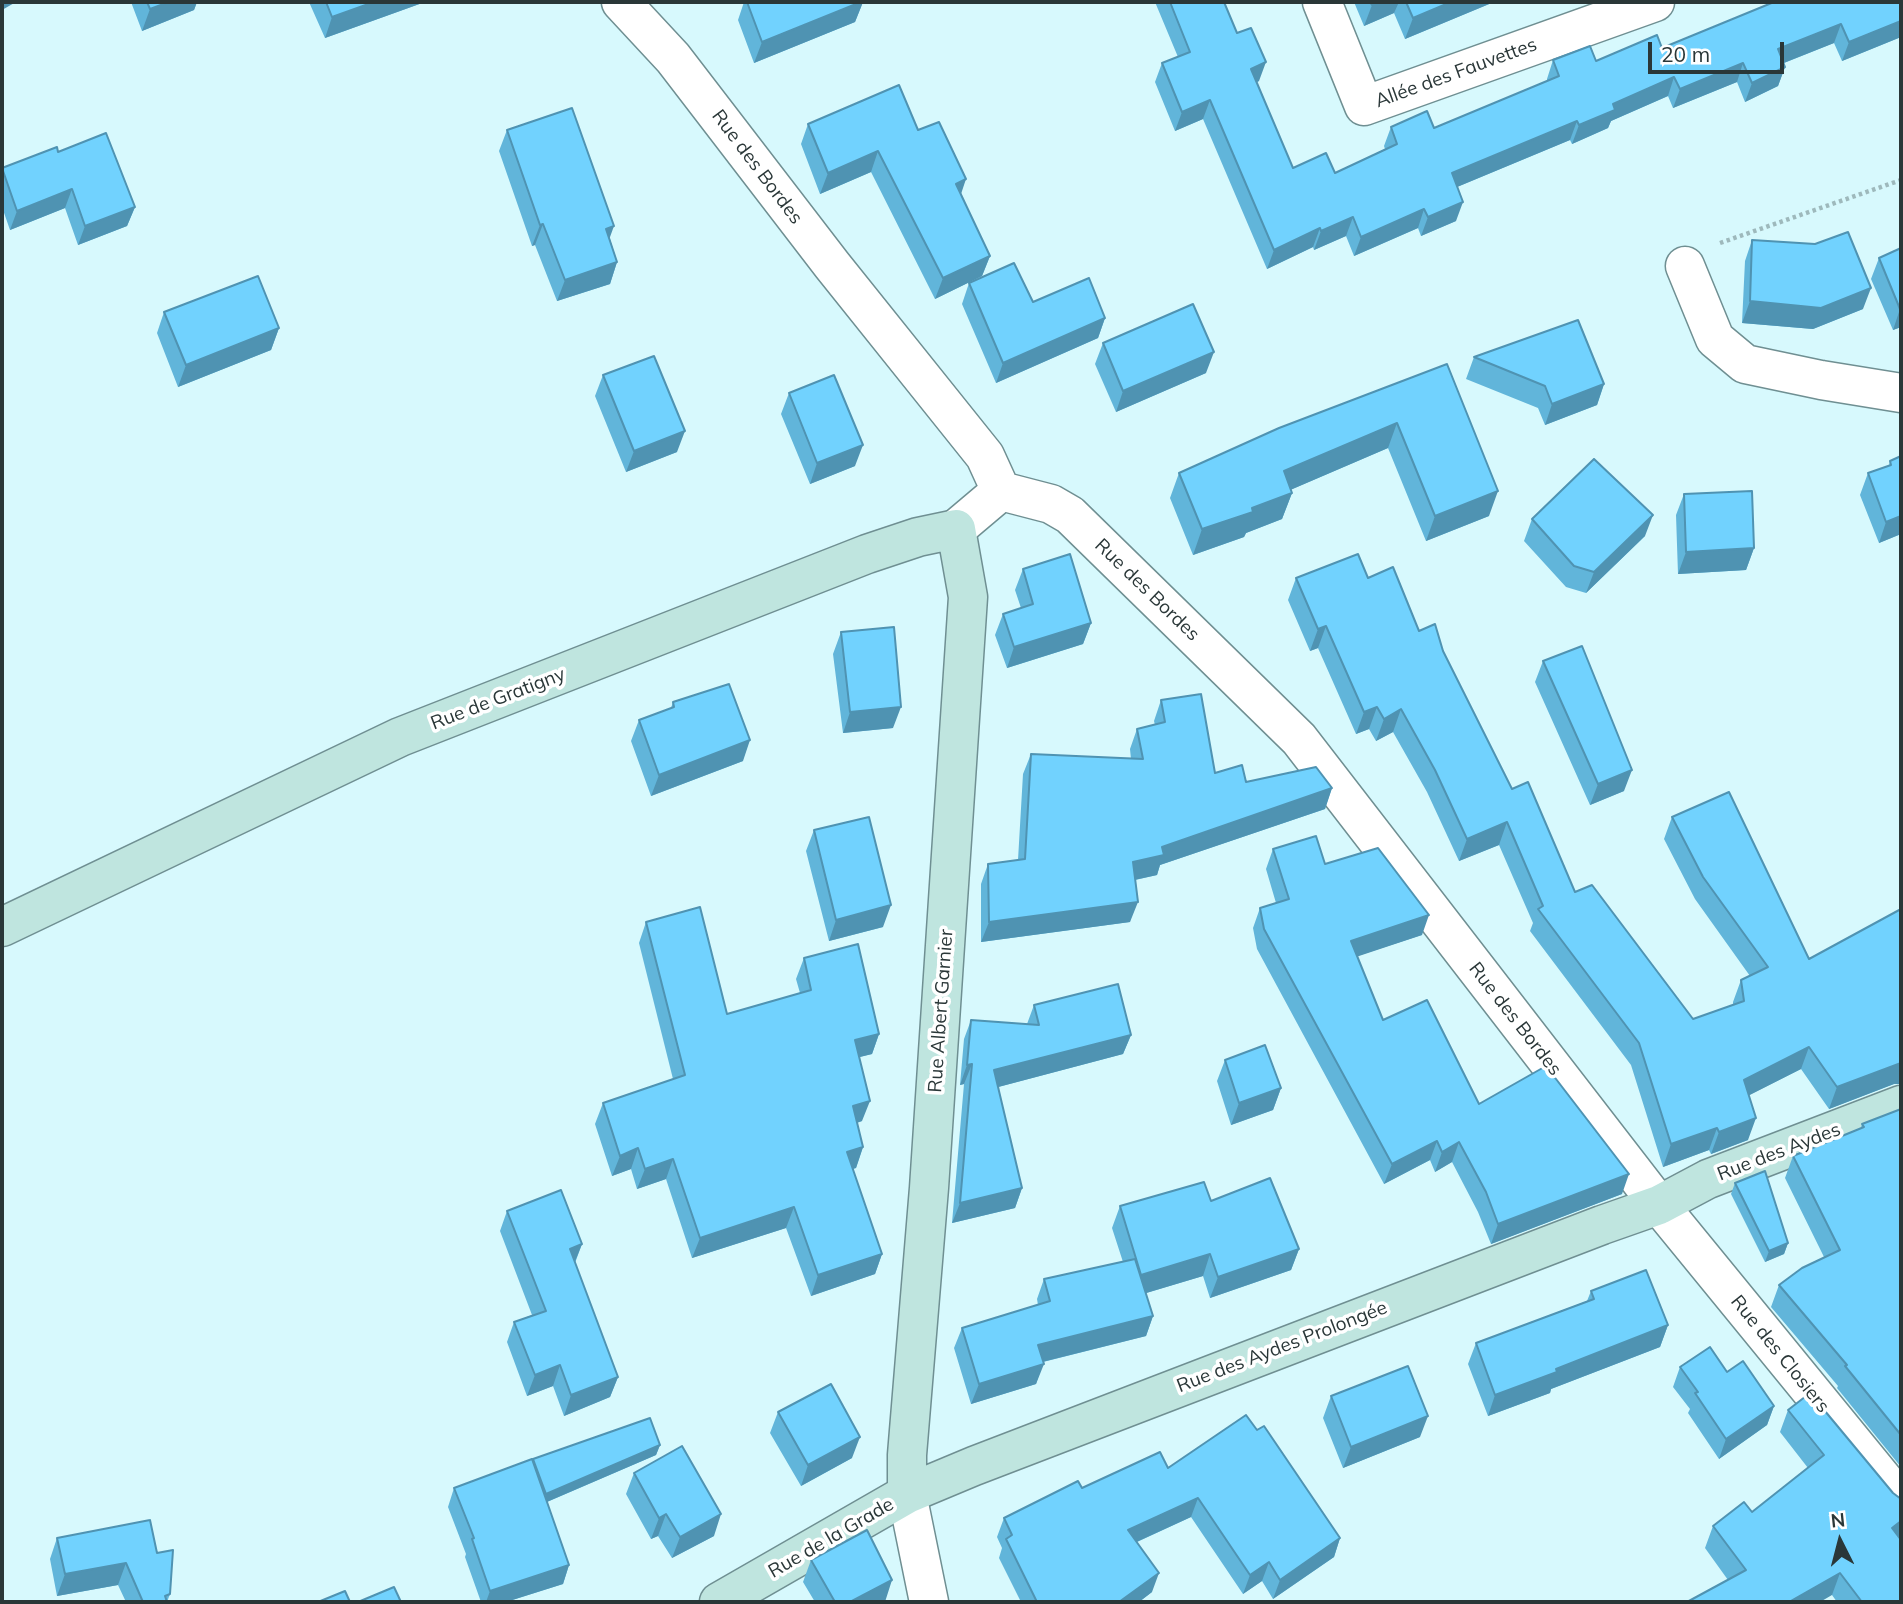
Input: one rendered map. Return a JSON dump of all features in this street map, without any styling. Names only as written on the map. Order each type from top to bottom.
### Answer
[{"type":"street","name":"Rue des Bordes","points":[[621,2],[673,58],[832,265],[985,456],[1001,491],[1051,504],[1070,514],[1299,738],[1659,1205]]},
{"type":"street","points":[[654,2],[673,58]]},
{"type":"street","name":"Allée des Fauvettes","points":[[1322,2],[1364,106],[1655,2]]},
{"type":"street","points":[[1685,267],[1715,339],[1745,364],[1901,393]]},
{"type":"street","name":"Rue de Gratigny","points":[[2,927],[400,737],[867,554],[918,537],[956,529],[1001,491]]},
{"type":"street","name":"Rue Albert Garnier","points":[[907,1494],[907,1455],[929,1188],[968,597],[956,529]]},
{"type":"street","name":"Rue des Aydes","points":[[1659,1205],[1708,1179],[1901,1105]]},
{"type":"street","name":"Rue des Aydes Prolongée","points":[[907,1494],[974,1466],[1659,1205]]},
{"type":"street","name":"Rue des Closiers","points":[[1659,1205],[1901,1502]]},
{"type":"street","points":[[907,1494],[929,1602]]},
{"type":"street","name":"Rue de la Grade","points":[[719,1602],[907,1494]]},
{"type":"path","points":[[1685,267],[1680,256],[1901,180]]},
{"type":"building","points":[[147,2],[169,2],[150,9]]},
{"type":"building","points":[[326,2],[374,2],[332,17]]},
{"type":"building","points":[[747,2],[861,2],[762,42]]},
{"type":"building","points":[[1170,2],[1224,2],[1237,33],[1251,28],[1266,62],[1251,69],[1293,168],[1326,153],[1335,173],[1397,144],[1391,127],[1427,111],[1434,128],[1559,76],[1553,60],[1590,46],[1596,61],[1657,35],[1662,48],[1774,2],[1901,2],[1901,21],[1849,42],[1841,24],[1778,49],[1785,67],[1752,83],[1743,63],[1680,89],[1674,77],[1613,104],[1615,110],[1579,125],[1577,121],[1452,173],[1463,202],[1428,217],[1424,209],[1361,237],[1353,217],[1321,231],[1320,228],[1274,250],[1210,100],[1182,112],[1162,63],[1190,52]]},
{"type":"building","points":[[1406,2],[1451,2],[1413,18]]},
{"type":"building","points":[[899,85],[918,130],[939,122],[966,179],[956,184],[990,256],[943,278],[878,151],[828,173],[808,124]]},
{"type":"building","points":[[572,108],[614,226],[606,229],[617,262],[565,280],[543,224],[540,225],[507,130]]},
{"type":"building","points":[[106,133],[135,207],[85,226],[72,189],[17,211],[2,168],[57,147],[58,152]]},
{"type":"building","points":[[1848,232],[1871,288],[1821,308],[1750,301],[1752,240],[1815,244]]},
{"type":"building","points":[[1901,248],[1901,308],[1900,309],[1879,258]]},
{"type":"building","points":[[1014,263],[1033,302],[1089,278],[1105,318],[1003,363],[969,283]]},
{"type":"building","points":[[258,276],[279,328],[186,365],[164,312]]},
{"type":"building","points":[[1193,304],[1214,352],[1123,391],[1103,343]]},
{"type":"building","points":[[1578,320],[1604,384],[1552,404],[1545,386],[1474,357]]},
{"type":"building","points":[[654,356],[685,431],[634,451],[603,375]]},
{"type":"building","points":[[1447,364],[1498,491],[1435,516],[1397,423],[1284,471],[1292,493],[1252,508],[1253,512],[1202,529],[1179,473],[1279,428]]},
{"type":"building","points":[[834,375],[863,445],[817,463],[789,393]]},
{"type":"building","points":[[1901,456],[1901,516],[1886,522],[1868,473],[1891,465],[1890,461]]},
{"type":"building","points":[[1594,459],[1653,515],[1594,572],[1574,566],[1532,519]]},
{"type":"building","points":[[1752,491],[1754,548],[1686,552],[1684,494]]},
{"type":"building","points":[[1070,554],[1091,623],[1014,647],[1003,614],[1033,604],[1023,569]]},
{"type":"building","points":[[1358,554],[1368,578],[1393,567],[1419,631],[1435,624],[1443,651],[1512,789],[1528,782],[1575,892],[1592,885],[1693,1019],[1744,1001],[1741,980],[1768,967],[1703,877],[1672,817],[1729,792],[1809,959],[1901,909],[1901,1063],[1837,1087],[1809,1047],[1744,1080],[1756,1118],[1719,1132],[1717,1128],[1671,1144],[1639,1043],[1538,909],[1543,906],[1507,822],[1467,839],[1435,770],[1401,709],[1384,719],[1377,707],[1364,712],[1326,626],[1318,629],[1296,578]]},
{"type":"building","points":[[894,627],[901,707],[850,712],[841,632]]},
{"type":"building","points":[[1582,646],[1632,770],[1598,784],[1543,661]]},
{"type":"building","points":[[729,684],[750,740],[659,775],[639,720],[674,707],[673,702]]},
{"type":"building","points":[[1201,694],[1215,773],[1242,765],[1246,782],[1316,767],[1332,788],[1162,847],[1164,855],[1133,862],[1138,902],[989,922],[988,864],[1025,859],[1031,754],[1143,759],[1137,729],[1165,722],[1161,700]]},
{"type":"building","points":[[869,817],[891,905],[836,920],[814,830]]},
{"type":"building","points":[[1316,836],[1325,864],[1378,848],[1429,915],[1351,941],[1383,1020],[1427,1000],[1479,1104],[1546,1066],[1629,1174],[1498,1224],[1486,1192],[1459,1142],[1442,1152],[1437,1141],[1392,1164],[1264,929],[1260,908],[1289,899],[1273,849]]},
{"type":"building","points":[[700,907],[727,1014],[811,990],[804,958],[858,944],[879,1034],[855,1040],[870,1101],[853,1106],[863,1147],[847,1152],[882,1254],[818,1275],[794,1207],[700,1238],[673,1159],[645,1169],[638,1148],[620,1156],[603,1103],[685,1075],[646,922]]},
{"type":"building","points":[[1118,984],[1131,1035],[994,1070],[1022,1188],[960,1203],[972,1064],[967,1065],[971,1020],[1039,1025],[1034,1005]]},
{"type":"building","points":[[1265,1045],[1281,1088],[1239,1103],[1225,1060]]},
{"type":"building","points":[[1901,1109],[1901,1435],[1845,1366],[1847,1365],[1779,1285],[1802,1268],[1840,1250],[1793,1156]]},
{"type":"building","points":[[1765,1171],[1788,1243],[1769,1251],[1735,1183]]},
{"type":"building","points":[[1270,1178],[1299,1249],[1218,1277],[1210,1254],[1141,1275],[1120,1206],[1204,1182],[1211,1201]]},
{"type":"building","points":[[561,1190],[582,1244],[570,1249],[618,1377],[571,1395],[560,1365],[535,1375],[514,1322],[546,1311],[507,1211]]},
{"type":"building","points":[[1135,1259],[1153,1316],[1038,1345],[1044,1364],[979,1384],[962,1328],[1050,1301],[1044,1279]]},
{"type":"building","points":[[1646,1270],[1668,1325],[1495,1395],[1476,1343],[1594,1299],[1591,1291]]},
{"type":"building","points":[[1710,1347],[1727,1372],[1743,1361],[1774,1406],[1726,1439],[1680,1367]]},
{"type":"building","points":[[1408,1366],[1428,1416],[1351,1447],[1331,1396]]},
{"type":"building","points":[[831,1384],[860,1437],[808,1465],[778,1412]]},
{"type":"building","points":[[1810,1393],[1893,1493],[1901,1499],[1901,1521],[1892,1528],[1901,1540],[1901,1602],[1862,1602],[1840,1573],[1789,1602],[1687,1602],[1746,1570],[1713,1526],[1744,1502],[1752,1512],[1824,1455],[1788,1410]]},
{"type":"building","points":[[1246,1415],[1257,1430],[1264,1426],[1340,1538],[1280,1580],[1269,1562],[1250,1575],[1198,1498],[1128,1530],[1159,1573],[1119,1602],[1037,1602],[1006,1539],[1012,1535],[1004,1518],[1078,1481],[1082,1488],[1160,1452],[1168,1468]]},
{"type":"building","points":[[650,1418],[660,1445],[546,1494],[533,1459]]},
{"type":"building","points":[[682,1446],[721,1514],[680,1537],[666,1514],[659,1518],[634,1473]]},
{"type":"building","points":[[532,1459],[569,1565],[490,1591],[472,1539],[474,1538],[454,1488]]},
{"type":"building","points":[[150,1520],[157,1553],[173,1550],[170,1594],[165,1596],[167,1602],[143,1602],[126,1563],[65,1574],[57,1538]]},
{"type":"building","points":[[867,1530],[892,1580],[850,1602],[835,1602],[811,1560]]},
{"type":"building","points":[[394,1587],[401,1602],[358,1602]]},
{"type":"building","points":[[345,1591],[350,1602],[318,1602]]}]
